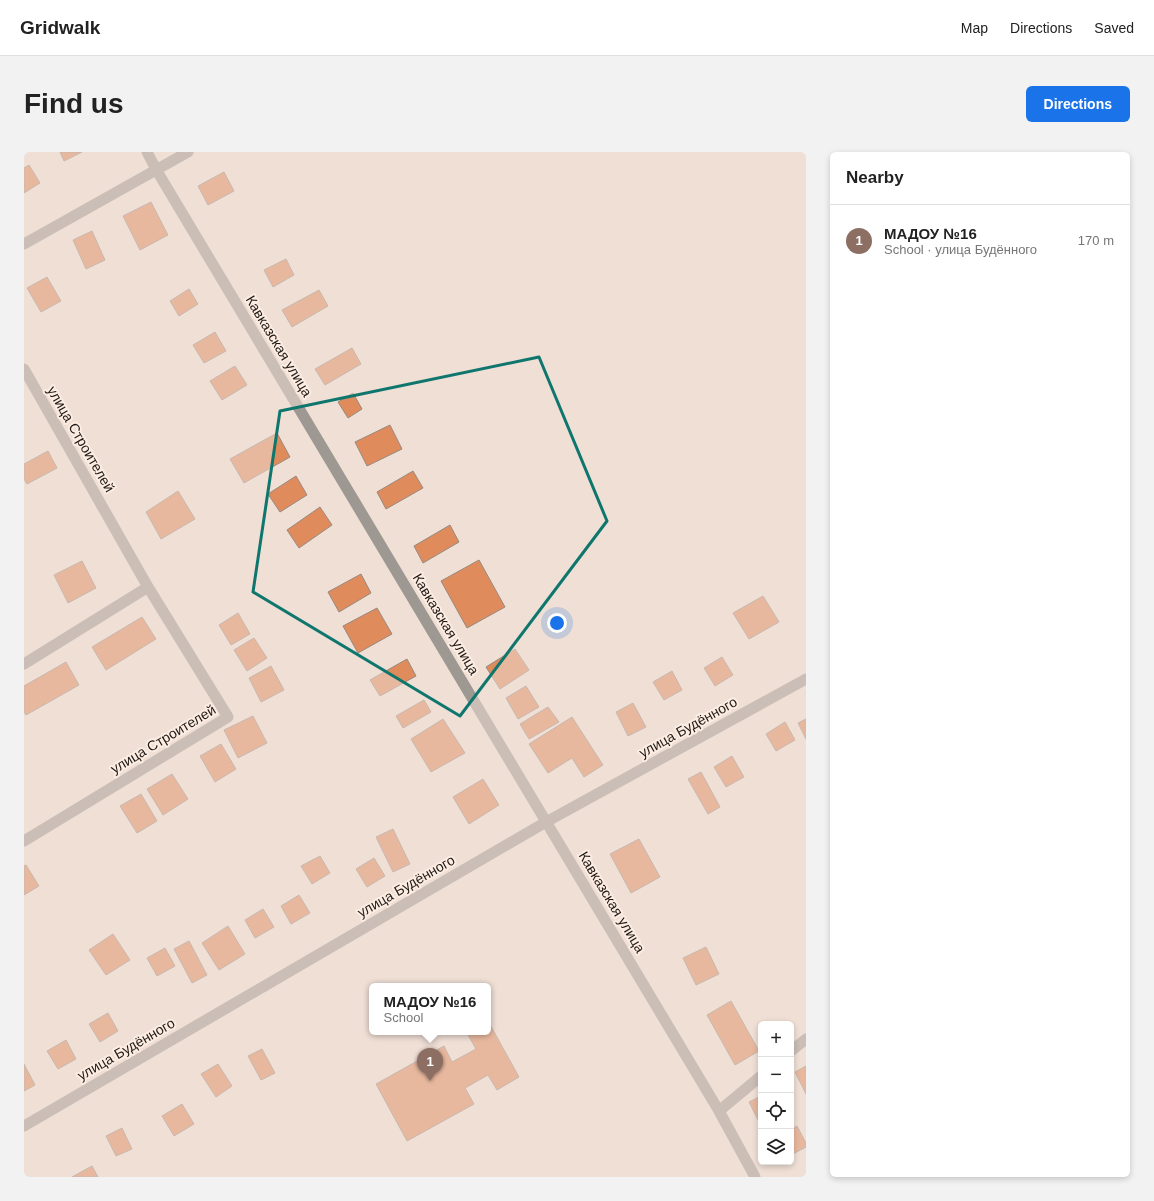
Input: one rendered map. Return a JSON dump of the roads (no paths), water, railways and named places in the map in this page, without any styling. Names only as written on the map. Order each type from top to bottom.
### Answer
[{"type":"street","name":"Кавказская улица","points":[[147,152],[719,1111],[755,1177]]},
{"type":"street","points":[[24,244],[157,171],[188,152]]},
{"type":"street","name":"улица Строителей","points":[[24,369],[148,587],[228,717],[24,841]]},
{"type":"street","points":[[24,664],[148,587]]},
{"type":"street","name":"улица Будённого","points":[[24,1126],[546,822],[806,679]]},
{"type":"street","points":[[794,1049],[806,1039]]},
{"type":"street","points":[[719,1111],[758,1078]]},
{"type":"place","name":"МАДОУ №16","points":[[430,1081]]}]
